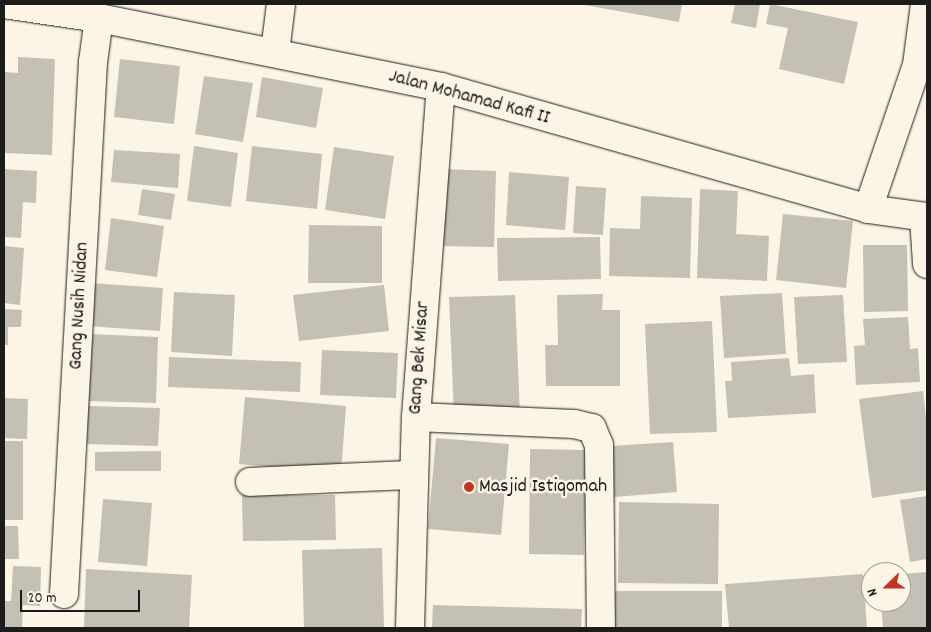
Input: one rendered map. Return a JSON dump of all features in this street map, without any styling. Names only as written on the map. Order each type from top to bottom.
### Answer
[{"type":"street","name":"Jalan Mohamad Kafi II","points":[[4,4],[276,42],[441,87],[872,197],[925,217]]},
{"type":"street","points":[[276,42],[281,4]]},
{"type":"street","points":[[872,197],[917,65],[925,4]]},
{"type":"street","name":"Gang Nusih Nidan","points":[[64,594],[93,62],[99,18]]},
{"type":"street","name":"Gang Bek Misar","points":[[410,628],[416,417],[441,87]]},
{"type":"street","points":[[925,217],[927,264]]},
{"type":"street","points":[[416,417],[574,424],[592,428],[599,445],[601,628]]},
{"type":"street","points":[[250,482],[413,475]]},
{"type":"building","points":[[579,4],[682,4],[679,22]]},
{"type":"building","points":[[735,4],[760,4],[756,28],[731,23]]},
{"type":"building","points":[[770,4],[858,22],[844,84],[779,69],[788,28],[766,24]]},
{"type":"building","points":[[18,57],[55,59],[52,155],[4,153],[4,72],[18,73]]},
{"type":"building","points":[[120,59],[180,66],[174,124],[114,117]]},
{"type":"building","points":[[204,76],[253,83],[243,142],[195,134]]},
{"type":"building","points":[[262,77],[323,88],[316,128],[256,117]]},
{"type":"building","points":[[194,146],[238,153],[231,207],[187,201]]},
{"type":"building","points":[[252,146],[322,154],[317,209],[246,201]]},
{"type":"building","points":[[334,147],[394,156],[385,219],[325,210]]},
{"type":"building","points":[[114,150],[180,154],[178,188],[111,182]]},
{"type":"building","points":[[4,169],[37,171],[36,203],[23,202],[21,238],[4,237]]},
{"type":"building","points":[[441,169],[496,171],[494,247],[438,246]]},
{"type":"building","points":[[509,172],[569,177],[565,230],[506,225]]},
{"type":"building","points":[[576,186],[606,188],[603,235],[573,233]]},
{"type":"building","points":[[142,189],[175,194],[171,220],[138,215]]},
{"type":"building","points":[[700,189],[738,191],[736,234],[769,236],[767,281],[697,278]]},
{"type":"building","points":[[641,196],[692,198],[690,278],[609,276],[610,228],[640,229]]},
{"type":"building","points":[[783,214],[853,221],[846,288],[776,280]]},
{"type":"building","points":[[111,218],[164,226],[157,277],[105,270]]},
{"type":"building","points":[[309,225],[382,226],[382,283],[308,283]]},
{"type":"building","points":[[600,237],[601,279],[498,281],[497,238]]},
{"type":"building","points":[[863,245],[907,245],[908,311],[864,312]]},
{"type":"building","points":[[4,246],[24,248],[20,305],[4,303]]},
{"type":"building","points":[[90,283],[163,288],[160,331],[87,326]]},
{"type":"building","points":[[384,285],[389,331],[299,341],[293,295]]},
{"type":"building","points":[[174,292],[235,295],[232,356],[171,352]]},
{"type":"building","points":[[782,293],[786,354],[724,358],[720,296]]},
{"type":"building","points":[[603,294],[602,310],[620,310],[620,386],[546,386],[545,345],[558,345],[557,295]]},
{"type":"building","points":[[515,295],[520,414],[454,416],[449,297]]},
{"type":"building","points":[[843,295],[847,362],[798,364],[794,297]]},
{"type":"building","points":[[4,309],[22,310],[21,327],[8,327],[8,345],[4,345]]},
{"type":"building","points":[[908,317],[910,349],[918,348],[920,382],[856,385],[854,346],[865,345],[863,319]]},
{"type":"building","points":[[712,321],[717,432],[650,434],[645,324]]},
{"type":"building","points":[[89,334],[158,337],[156,403],[86,401]]},
{"type":"building","points":[[322,350],[398,353],[396,398],[320,395]]},
{"type":"building","points":[[169,357],[301,362],[300,392],[168,387]]},
{"type":"building","points":[[789,358],[791,376],[814,374],[816,413],[728,418],[725,381],[732,381],[731,362]]},
{"type":"building","points":[[923,391],[927,426],[927,490],[872,498],[859,399]]},
{"type":"building","points":[[245,397],[346,406],[341,473],[239,464]]},
{"type":"building","points":[[4,398],[28,399],[27,439],[4,438]]},
{"type":"building","points":[[88,406],[160,408],[158,446],[87,444]]},
{"type":"building","name":"Masjid Istiqomah","points":[[436,438],[509,444],[501,535],[428,529]]},
{"type":"building","points":[[4,441],[23,441],[23,520],[4,520]]},
{"type":"building","points":[[673,442],[677,492],[614,497],[611,446]]},
{"type":"building","points":[[530,449],[586,450],[584,555],[529,554]]},
{"type":"building","points":[[161,451],[161,471],[95,471],[95,452]]},
{"type":"building","points":[[242,495],[335,495],[336,540],[243,541]]},
{"type":"building","points":[[927,496],[927,559],[910,562],[900,500]]},
{"type":"building","points":[[103,499],[152,503],[147,566],[98,562]]},
{"type":"building","points":[[619,502],[719,504],[718,584],[618,583]]},
{"type":"building","points":[[4,526],[18,526],[19,559],[4,559]]},
{"type":"building","points":[[382,548],[384,628],[304,628],[302,550]]},
{"type":"building","points":[[13,566],[41,567],[40,606],[23,605],[22,628],[4,628],[4,601],[11,601]]},
{"type":"building","points":[[86,569],[192,575],[189,628],[84,628]]},
{"type":"building","points":[[927,572],[927,628],[883,628],[882,612],[911,612],[911,573]]},
{"type":"building","points":[[861,574],[861,612],[866,612],[867,628],[729,628],[725,584]]},
{"type":"building","points":[[610,591],[722,591],[722,628],[610,628]]},
{"type":"building","points":[[433,605],[582,609],[581,628],[432,628]]},
{"type":"place","name":"Masjid Istiqomah","points":[[469,487]]}]
